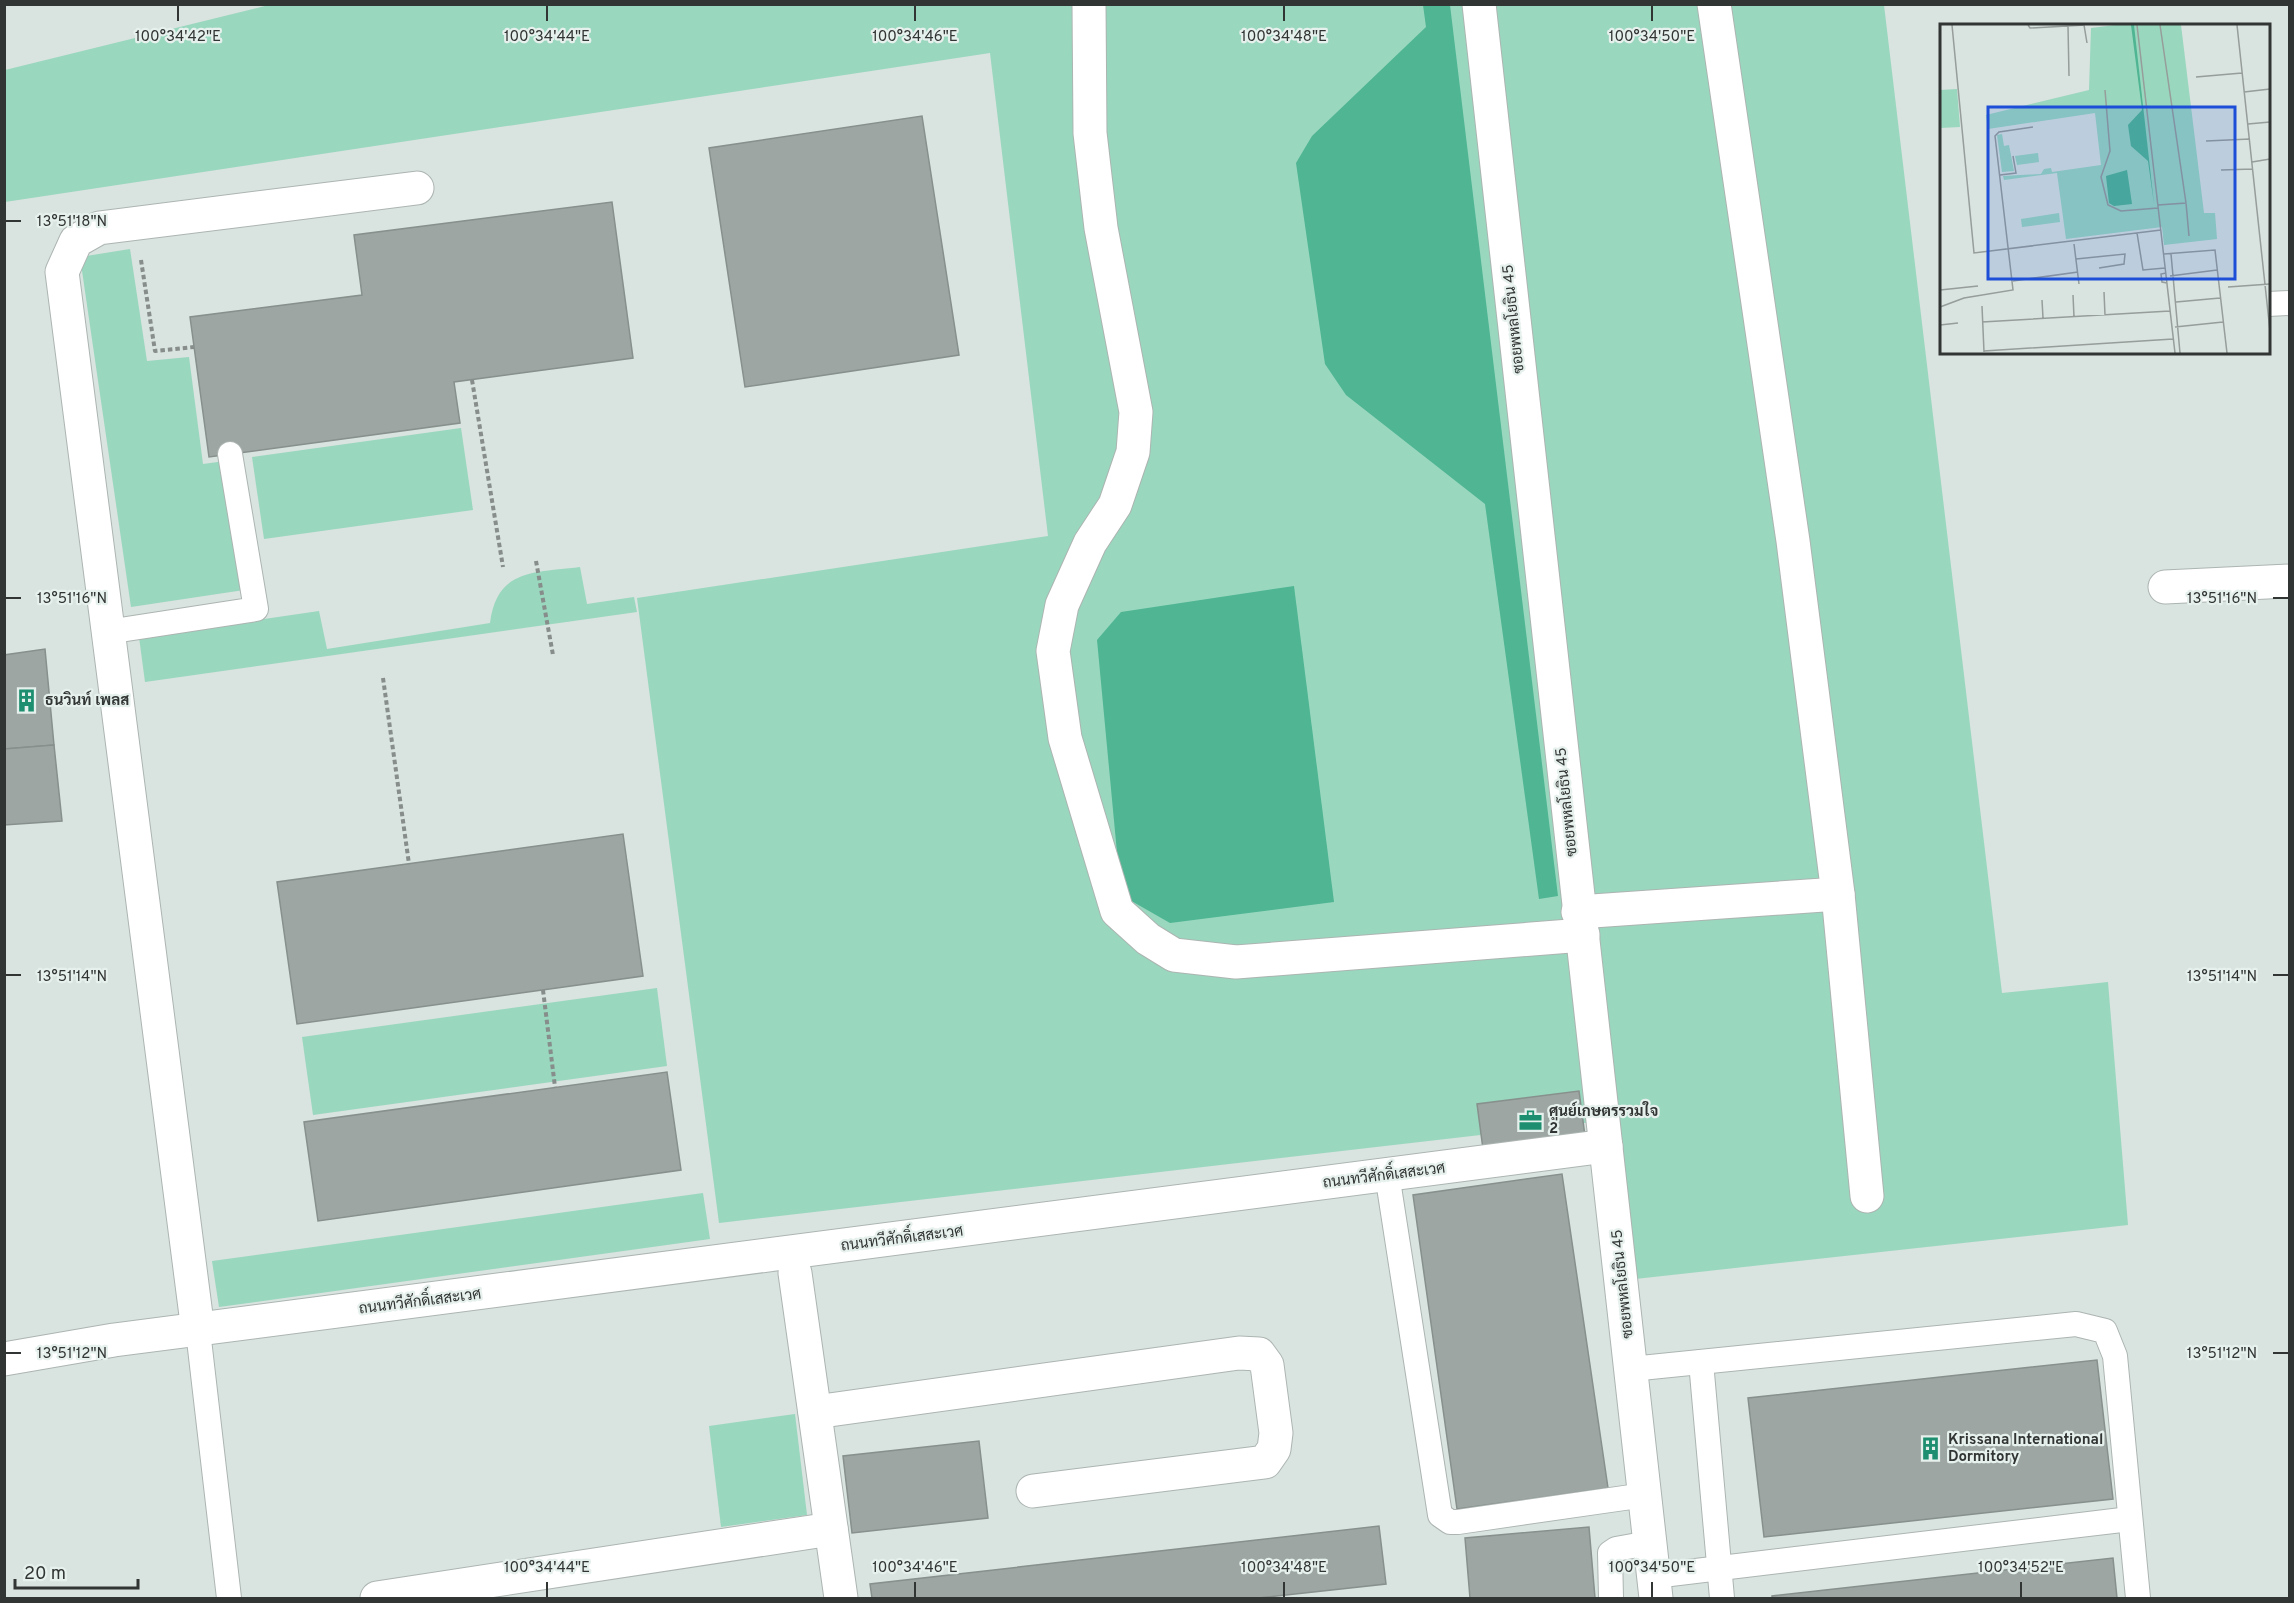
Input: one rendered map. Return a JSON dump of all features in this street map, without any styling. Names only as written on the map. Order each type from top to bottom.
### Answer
[{"type":"street","points":[[1089,4],[1090,133],[1101,228],[1137,412],[1132,452],[1115,506],[1090,543],[1062,605],[1053,651],[1065,738],[1117,911],[1148,939],[1174,955],[1236,962],[1838,894]]},
{"type":"street","name":"ซอยพหลโยธิน 45","points":[[1479,4],[1655,1587]]},
{"type":"street","points":[[1714,4],[1793,541],[1838,894],[1867,1196]]},
{"type":"street","points":[[198,1330],[62,272],[76,241],[88,232],[99,228],[417,188]]},
{"type":"street","points":[[2165,587],[2289,582]]},
{"type":"street","name":"ถนนทวีศักดิ์เสสะเวศ","points":[[4,1359],[114,1340],[1606,1146]]},
{"type":"street","points":[[795,1274],[841,1599]]},
{"type":"street","points":[[815,1412],[1239,1353],[1258,1354],[1267,1365],[1276,1433],[1275,1449],[1265,1462],[1033,1491]]},
{"type":"street","points":[[377,1599],[831,1529]]},
{"type":"lane","points":[[2270,304],[2289,303]]},
{"type":"lane","points":[[107,632],[256,609],[230,454]]},
{"type":"lane","points":[[1387,1174],[1440,1515],[1450,1522],[1458,1522],[1645,1495]]},
{"type":"lane","points":[[1631,1369],[2076,1324],[2104,1330],[2115,1356],[2138,1599]]},
{"type":"lane","points":[[198,1330],[230,1599]]},
{"type":"lane","points":[[1701,1362],[1722,1599]]},
{"type":"lane","points":[[1655,1587],[1719,1566],[2130,1519]]},
{"type":"lane","points":[[1611,1599],[1610,1553],[1616,1548],[1649,1543]]},
{"type":"path","points":[[135,224],[155,351],[194,346]]},
{"type":"path","points":[[472,380],[504,567]]},
{"type":"path","points":[[536,561],[553,655]]},
{"type":"path","points":[[383,678],[409,864]]},
{"type":"path","points":[[543,990],[555,1087]]},
{"type":"shaded area","points":[[269,5],[1884,5],[2002,993],[2108,982],[2128,1225],[1635,1279],[1619,1119],[719,1223],[637,598],[1048,536],[990,53],[5,202],[5,70]]},
{"type":"shaded area","points":[[1423,5],[1450,5],[1558,896],[1539,899],[1485,504],[1346,395],[1325,364],[1296,163],[1312,136],[1426,27]]},
{"type":"shaded area","points":[[130,249],[147,361],[189,357],[203,464],[225,461],[244,590],[131,607],[80,257]]},
{"type":"shaded area","points":[[461,428],[473,510],[264,539],[252,457]]},
{"type":"shaded area","points":[[580,567],[587,604],[634,597],[637,612],[145,682],[139,637],[319,611],[327,649],[490,623],[494,605],[501,592],[510,583],[534,573]]},
{"type":"shaded area","points":[[1294,586],[1334,902],[1170,923],[1121,895],[1097,640],[1121,612]]},
{"type":"shaded area","points":[[657,988],[667,1066],[313,1115],[302,1037]]},
{"type":"shaded area","points":[[703,1193],[710,1239],[219,1307],[212,1261]]},
{"type":"shaded area","points":[[795,1414],[807,1515],[721,1527],[709,1426]]},
{"type":"building","points":[[922,116],[959,355],[745,387],[709,148]]},
{"type":"building","points":[[612,202],[633,358],[454,382],[460,423],[209,457],[190,317],[362,295],[354,235]]},
{"type":"building","name":"ธนวินท์ เพลส","points":[[45,649],[54,745],[4,749],[4,655]]},
{"type":"building","points":[[54,745],[62,821],[4,825],[4,749]]},
{"type":"building","points":[[623,834],[643,976],[297,1024],[277,882]]},
{"type":"building","points":[[667,1072],[681,1170],[318,1221],[304,1122]]},
{"type":"building","name":"ศูนย์เกษตรรวมใจ 2","points":[[1579,1091],[1585,1136],[1483,1149],[1477,1104]]},
{"type":"building","points":[[1562,1174],[1608,1488],[1457,1509],[1413,1195]]},
{"type":"building","name":"Krissana International Dormitory","points":[[2097,1360],[2113,1499],[1764,1537],[1748,1398]]},
{"type":"building","points":[[979,1441],[988,1518],[852,1533],[843,1456]]},
{"type":"building","points":[[1379,1526],[1386,1584],[1258,1598],[872,1598],[870,1584]]},
{"type":"building","points":[[1589,1527],[1595,1598],[1470,1598],[1465,1538]]},
{"type":"building","points":[[2113,1558],[2117,1598],[1772,1598],[1772,1596]]},
{"type":"place","name":"ธนวินท์ เพลส","points":[[27,700]]},
{"type":"place","name":"ศูนย์เกษตรรวมใจ 2","points":[[1531,1120]]},
{"type":"place","name":"Krissana International Dormitory","points":[[1930,1448]]}]
